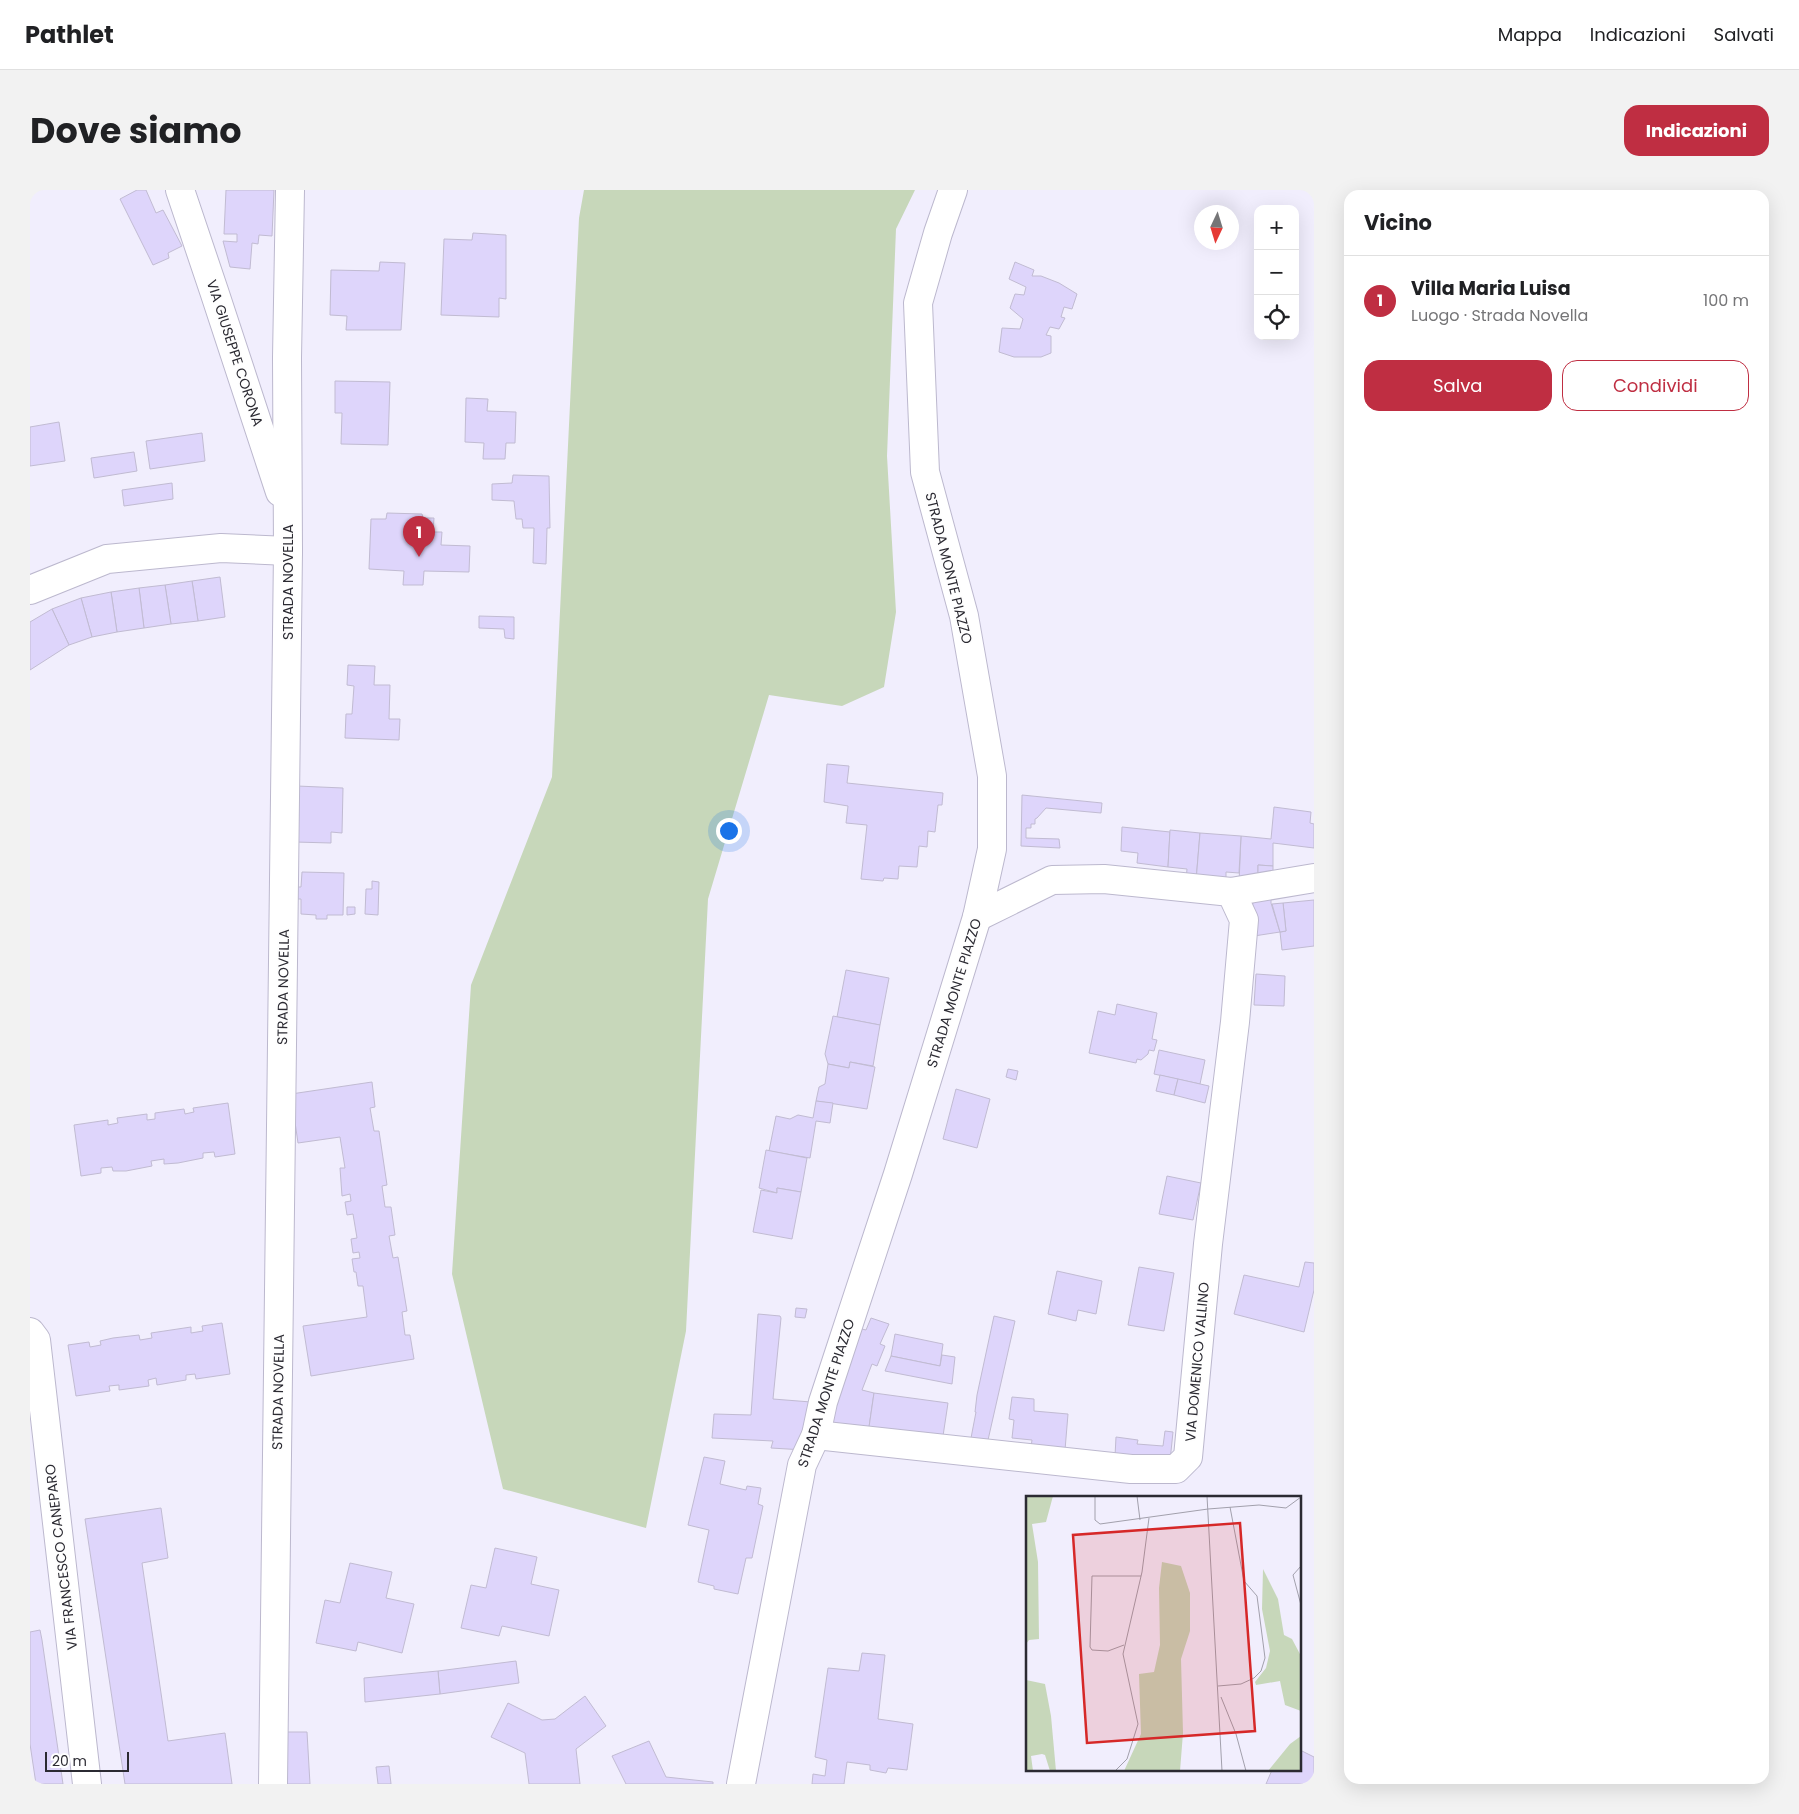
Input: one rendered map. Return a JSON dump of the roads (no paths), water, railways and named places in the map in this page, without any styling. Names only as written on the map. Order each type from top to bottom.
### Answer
[{"type":"street","name":"VIA GIUSEPPE CORONA","points":[[180,190],[288,518]]},
{"type":"street","name":"STRADA NOVELLA","points":[[273,1784],[288,551],[287,358],[290,190]]},
{"type":"street","name":"STRADA MONTE PIAZZO","points":[[741,1784],[802,1465],[816,1435],[823,1402],[898,1174],[977,918],[992,849],[992,776],[964,616],[925,472],[918,303],[938,233],[953,190]]},
{"type":"street","points":[[30,590],[107,559],[221,548],[288,551]]},
{"type":"street","points":[[977,918],[1052,880],[1104,879],[1231,892],[1314,878]]},
{"type":"street","name":"VIA DOMENICO VALLINO","points":[[816,1435],[1131,1469],[1176,1469],[1188,1456],[1208,1244],[1244,920],[1231,892]]},
{"type":"street","name":"VIA FRANCESCO CANEPARO","points":[[30,1332],[36,1340],[87,1784]]},
{"type":"place","name":"Villa Maria Luisa","points":[[419,557]]}]
